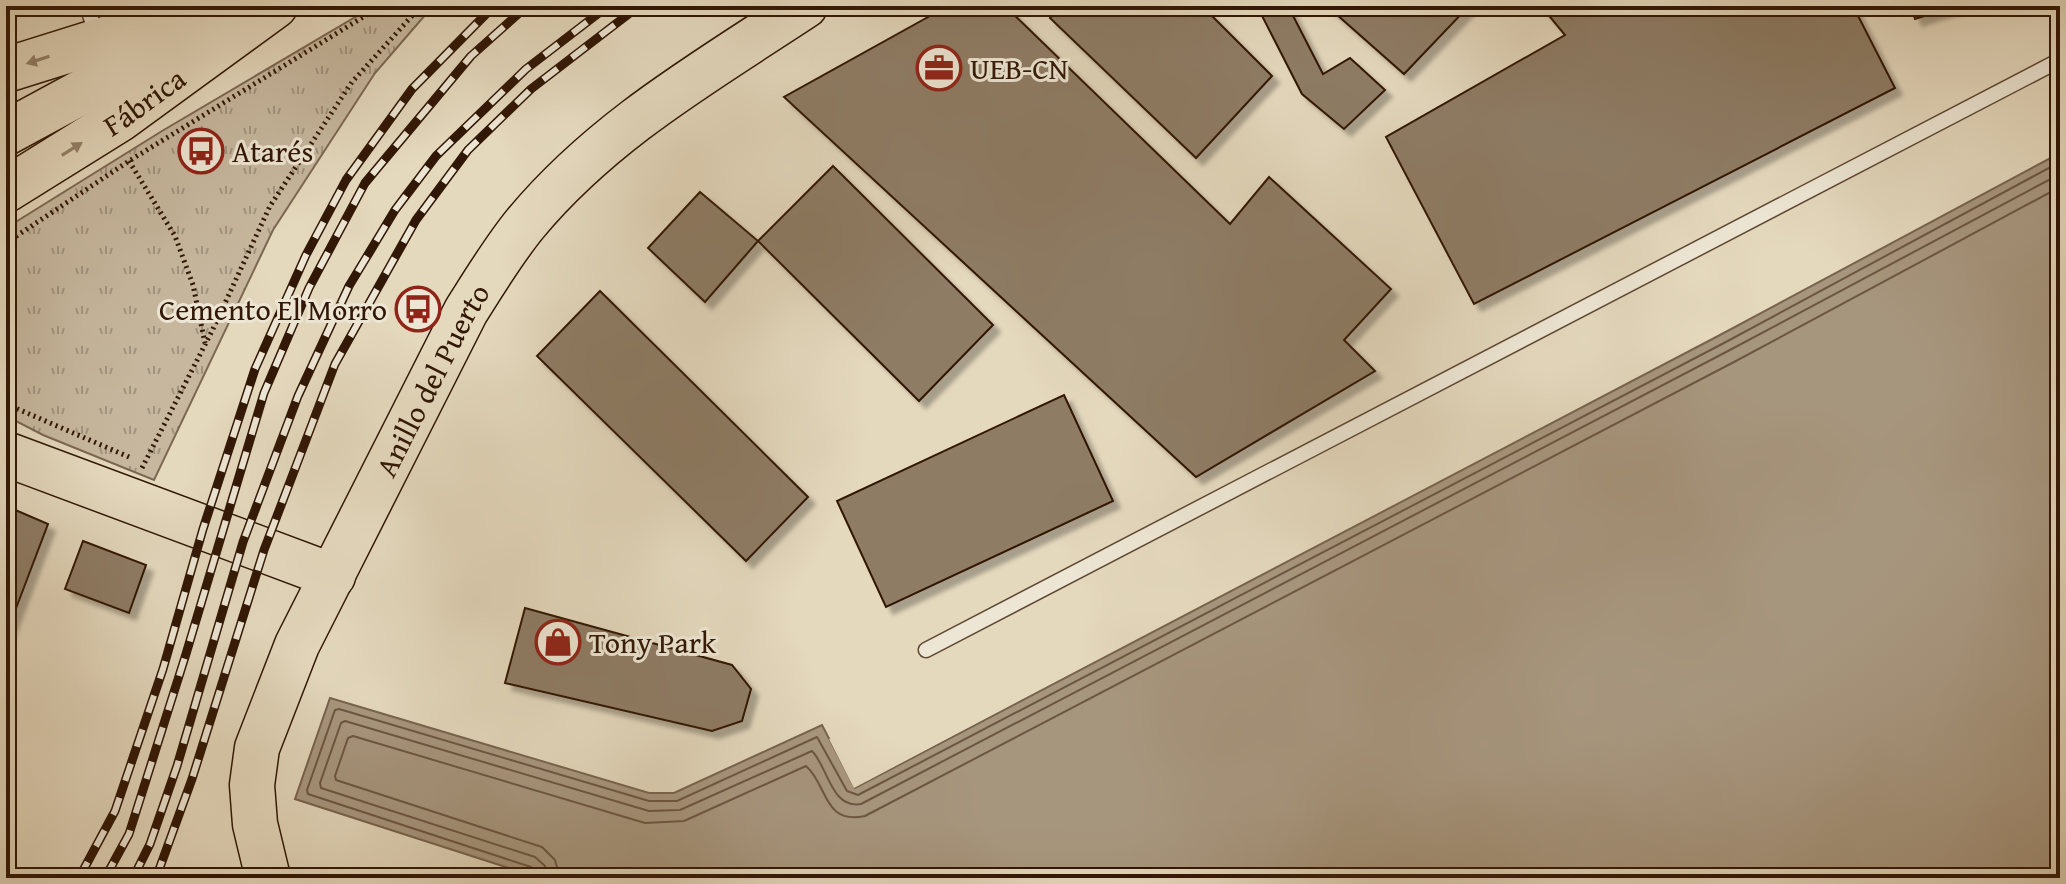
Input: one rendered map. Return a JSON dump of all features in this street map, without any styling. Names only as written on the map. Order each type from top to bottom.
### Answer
[{"type":"main road","name":"Fábrica","points":[[6,133],[111,66],[196,19],[240,6]]},
{"type":"main road","name":"Fábrica","points":[[196,19],[275,6]]},
{"type":"main road","name":"Anillo del Puerto","points":[[268,878],[255,824],[252,785],[257,748],[297,645],[466,311],[493,267],[556,189],[602,145],[717,61],[805,6]]},
{"type":"main road","points":[[6,70],[111,66],[137,29],[196,19]]},
{"type":"main road","name":"Fábrica","points":[[6,190],[120,119],[111,66]]},
{"type":"main road","points":[[6,454],[136,482],[333,576]]},
{"type":"lane","points":[[926,650],[2060,60]]},
{"type":"path","points":[[6,243],[129,161],[381,6]]},
{"type":"path","points":[[6,404],[136,482],[270,206],[352,82],[421,6]]},
{"type":"path","points":[[129,161],[175,236],[193,285],[205,344]]},
{"type":"green space","points":[[374,6],[433,6],[375,73],[273,230],[154,480],[43,435],[6,416],[6,228],[162,131]]},
{"type":"water","points":[[2060,153],[2060,878],[540,878],[295,799],[330,698],[649,793],[674,793],[822,725],[855,788],[1720,335]]},
{"type":"pier","points":[[1544,423],[854,788],[829,739],[832,738],[856,783]]},
{"type":"building","points":[[948,6],[1005,6],[1230,224],[1269,177],[1391,289],[1344,340],[1375,371],[1196,477],[784,97]]},
{"type":"building","points":[[1062,6],[1202,6],[1272,76],[1196,158],[1050,18]]},
{"type":"building","points":[[1257,6],[1288,6],[1323,74],[1350,58],[1385,90],[1344,129],[1302,94]]},
{"type":"building","points":[[1327,6],[1469,6],[1404,74]]},
{"type":"building","points":[[1541,6],[1853,6],[1895,88],[1474,304],[1386,137],[1565,35]]},
{"type":"building","points":[[1911,6],[1956,6],[1915,19]]},
{"type":"building","points":[[833,166],[993,325],[919,401],[758,241]]},
{"type":"building","points":[[700,192],[758,241],[705,302],[648,248]]},
{"type":"building","points":[[600,291],[808,497],[746,561],[537,356]]},
{"type":"building","points":[[1064,395],[1113,501],[886,607],[837,501]]},
{"type":"building","points":[[6,506],[48,524],[7,632],[6,631]]},
{"type":"building","points":[[83,541],[146,565],[129,613],[65,589]]},
{"type":"building","points":[[525,608],[732,665],[751,689],[742,721],[712,731],[505,683]]},
{"type":"railway","points":[[79,878],[115,811],[163,669],[203,529],[255,369],[306,255],[346,180],[412,89],[494,6]]},
{"type":"railway","points":[[105,878],[129,834],[264,393],[309,288],[365,183],[471,56],[527,6]]},
{"type":"railway","points":[[133,878],[150,844],[177,766],[243,542],[298,396],[349,286],[395,210],[436,156],[526,69],[608,6]]},
{"type":"railway","points":[[156,878],[192,779],[264,550],[335,364],[416,220],[468,150],[531,89],[639,6]]},
{"type":"place","name":"UEB-CN","points":[[939,68]]},
{"type":"place","name":"Atarés","points":[[201,151]]},
{"type":"place","name":"Cemento El Morro","points":[[418,309]]},
{"type":"place","name":"Tony Park","points":[[558,642]]}]
